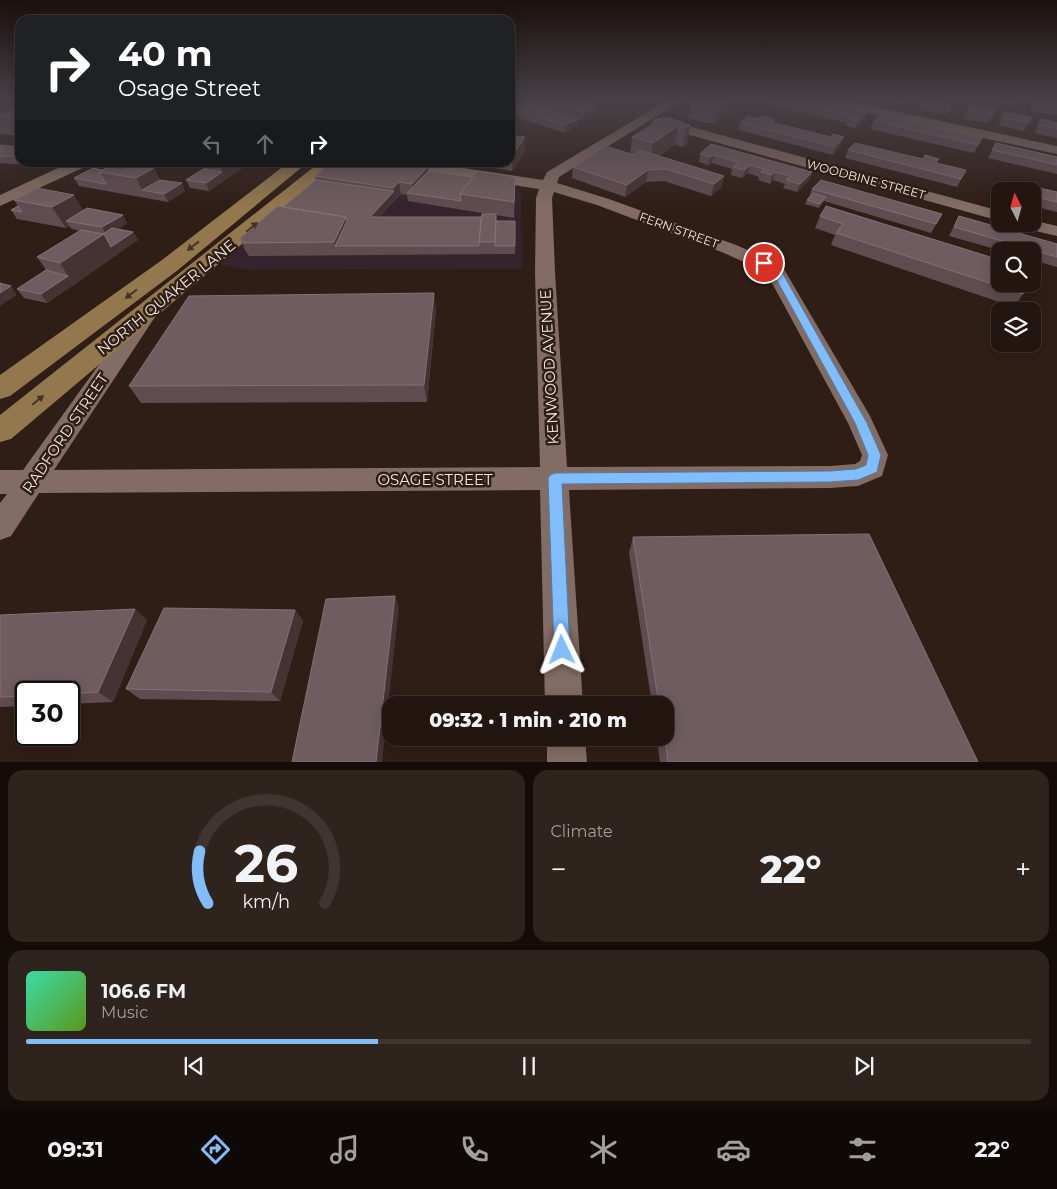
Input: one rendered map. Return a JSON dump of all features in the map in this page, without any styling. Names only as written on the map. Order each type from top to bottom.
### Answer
[{"type":"main road","name":"NORTH QUAKER LANE","points":[[0,389],[170,265],[294,167]]},
{"type":"main road","name":"NORTH QUAKER LANE","points":[[0,431],[325,167]]},
{"type":"street","points":[[548,185],[552,175],[616,136]]},
{"type":"street","name":"WOODBINE STREET","points":[[709,136],[991,214]]},
{"type":"street","points":[[991,136],[1057,150]]},
{"type":"street","points":[[0,201],[73,167]]},
{"type":"street","name":"FERN STREET","points":[[422,167],[548,185],[636,214],[730,249],[774,268],[861,423],[875,455],[872,468],[868,470]]},
{"type":"street","name":"KENWOOD AVENUE","points":[[548,185],[544,198],[545,272],[564,696]]},
{"type":"street","points":[[1041,227],[1057,231]]},
{"type":"street","name":"RADFORD STREET","points":[[0,527],[146,313]]},
{"type":"street","name":"OSAGE STREET","points":[[0,482],[830,477],[858,475],[868,470]]},
{"type":"street","points":[[566,746],[567,762]]},
{"type":"shaded area","points":[[330,169],[512,188],[520,192],[522,269],[249,270],[218,264]]},
{"type":"building","points":[[515,136],[525,137],[515,152]]},
{"type":"building","points":[[634,136],[664,136],[653,143],[632,137]]},
{"type":"building","points":[[790,136],[844,137],[835,147]]},
{"type":"building","points":[[937,136],[971,136],[982,138],[978,145]]},
{"type":"building","points":[[855,143],[923,159],[925,155],[939,159],[936,163],[966,170],[961,179],[848,150]]},
{"type":"building","points":[[996,143],[1057,157],[1057,165],[992,150]]},
{"type":"building","points":[[711,144],[812,172],[800,184],[786,180],[790,176],[775,172],[772,175],[761,172],[764,169],[750,165],[745,170],[733,167],[738,162],[714,155],[710,157],[700,154]]},
{"type":"building","points":[[0,145],[15,146],[15,157],[0,156]]},
{"type":"building","points":[[606,146],[634,155],[640,150],[724,176],[714,184],[666,169],[648,170],[627,185],[573,167]]},
{"type":"building","points":[[108,167],[154,168],[136,178],[99,172]]},
{"type":"building","points":[[325,167],[428,167],[412,184],[399,182],[393,188],[315,176]]},
{"type":"building","points":[[93,168],[103,170],[99,172],[106,184],[74,178]]},
{"type":"building","points":[[203,169],[222,172],[206,183],[186,180]]},
{"type":"building","points":[[428,171],[473,177],[460,194],[461,201],[407,193]]},
{"type":"building","points":[[477,171],[511,176],[515,179],[514,202],[460,194]]},
{"type":"building","points":[[160,180],[182,183],[164,194],[142,190]]},
{"type":"building","points":[[316,180],[394,191],[370,217],[481,217],[479,246],[335,246],[347,221],[346,217],[283,207]]},
{"type":"building","points":[[821,180],[942,214],[936,224],[812,189]]},
{"type":"building","points":[[37,188],[74,195],[52,207],[14,200]]},
{"type":"building","points":[[1041,188],[1057,192],[1057,202],[1041,198]]},
{"type":"building","points":[[813,193],[826,197],[820,204],[807,200]]},
{"type":"building","points":[[18,206],[22,212],[11,210]]},
{"type":"building","points":[[278,206],[346,217],[334,242],[244,243],[240,238]]},
{"type":"building","points":[[826,206],[991,257],[991,284],[836,233],[843,224],[820,216]]},
{"type":"building","points":[[87,208],[123,215],[102,227],[66,221]]},
{"type":"building","points":[[482,214],[496,214],[495,242],[479,242]]},
{"type":"building","points":[[959,216],[991,225],[991,232],[1015,232],[1057,244],[1057,257],[1041,252],[1041,242],[1006,242],[954,227]]},
{"type":"building","points":[[496,221],[515,221],[515,246],[495,246]]},
{"type":"building","points":[[112,228],[133,232],[111,247],[103,234]]},
{"type":"building","points":[[81,230],[104,234],[60,263],[37,257]]},
{"type":"building","points":[[46,270],[68,276],[41,294],[17,289]]},
{"type":"building","points":[[0,283],[11,286],[0,293]]},
{"type":"building","points":[[434,293],[424,385],[129,386],[189,296]]},
{"type":"building","points":[[869,534],[978,762],[668,762],[666,746],[674,746],[674,696],[658,696],[633,537]]},
{"type":"building","points":[[395,596],[384,696],[382,696],[376,762],[292,762],[326,599]]},
{"type":"building","points":[[164,608],[295,610],[271,692],[126,689]]},
{"type":"building","points":[[135,609],[98,692],[80,693],[80,681],[15,681],[15,696],[0,697],[0,615]]},
{"type":"route","points":[[562,650],[555,478],[830,477],[858,475],[872,468],[875,455],[861,423],[778,274],[774,268],[764,263]]}]
